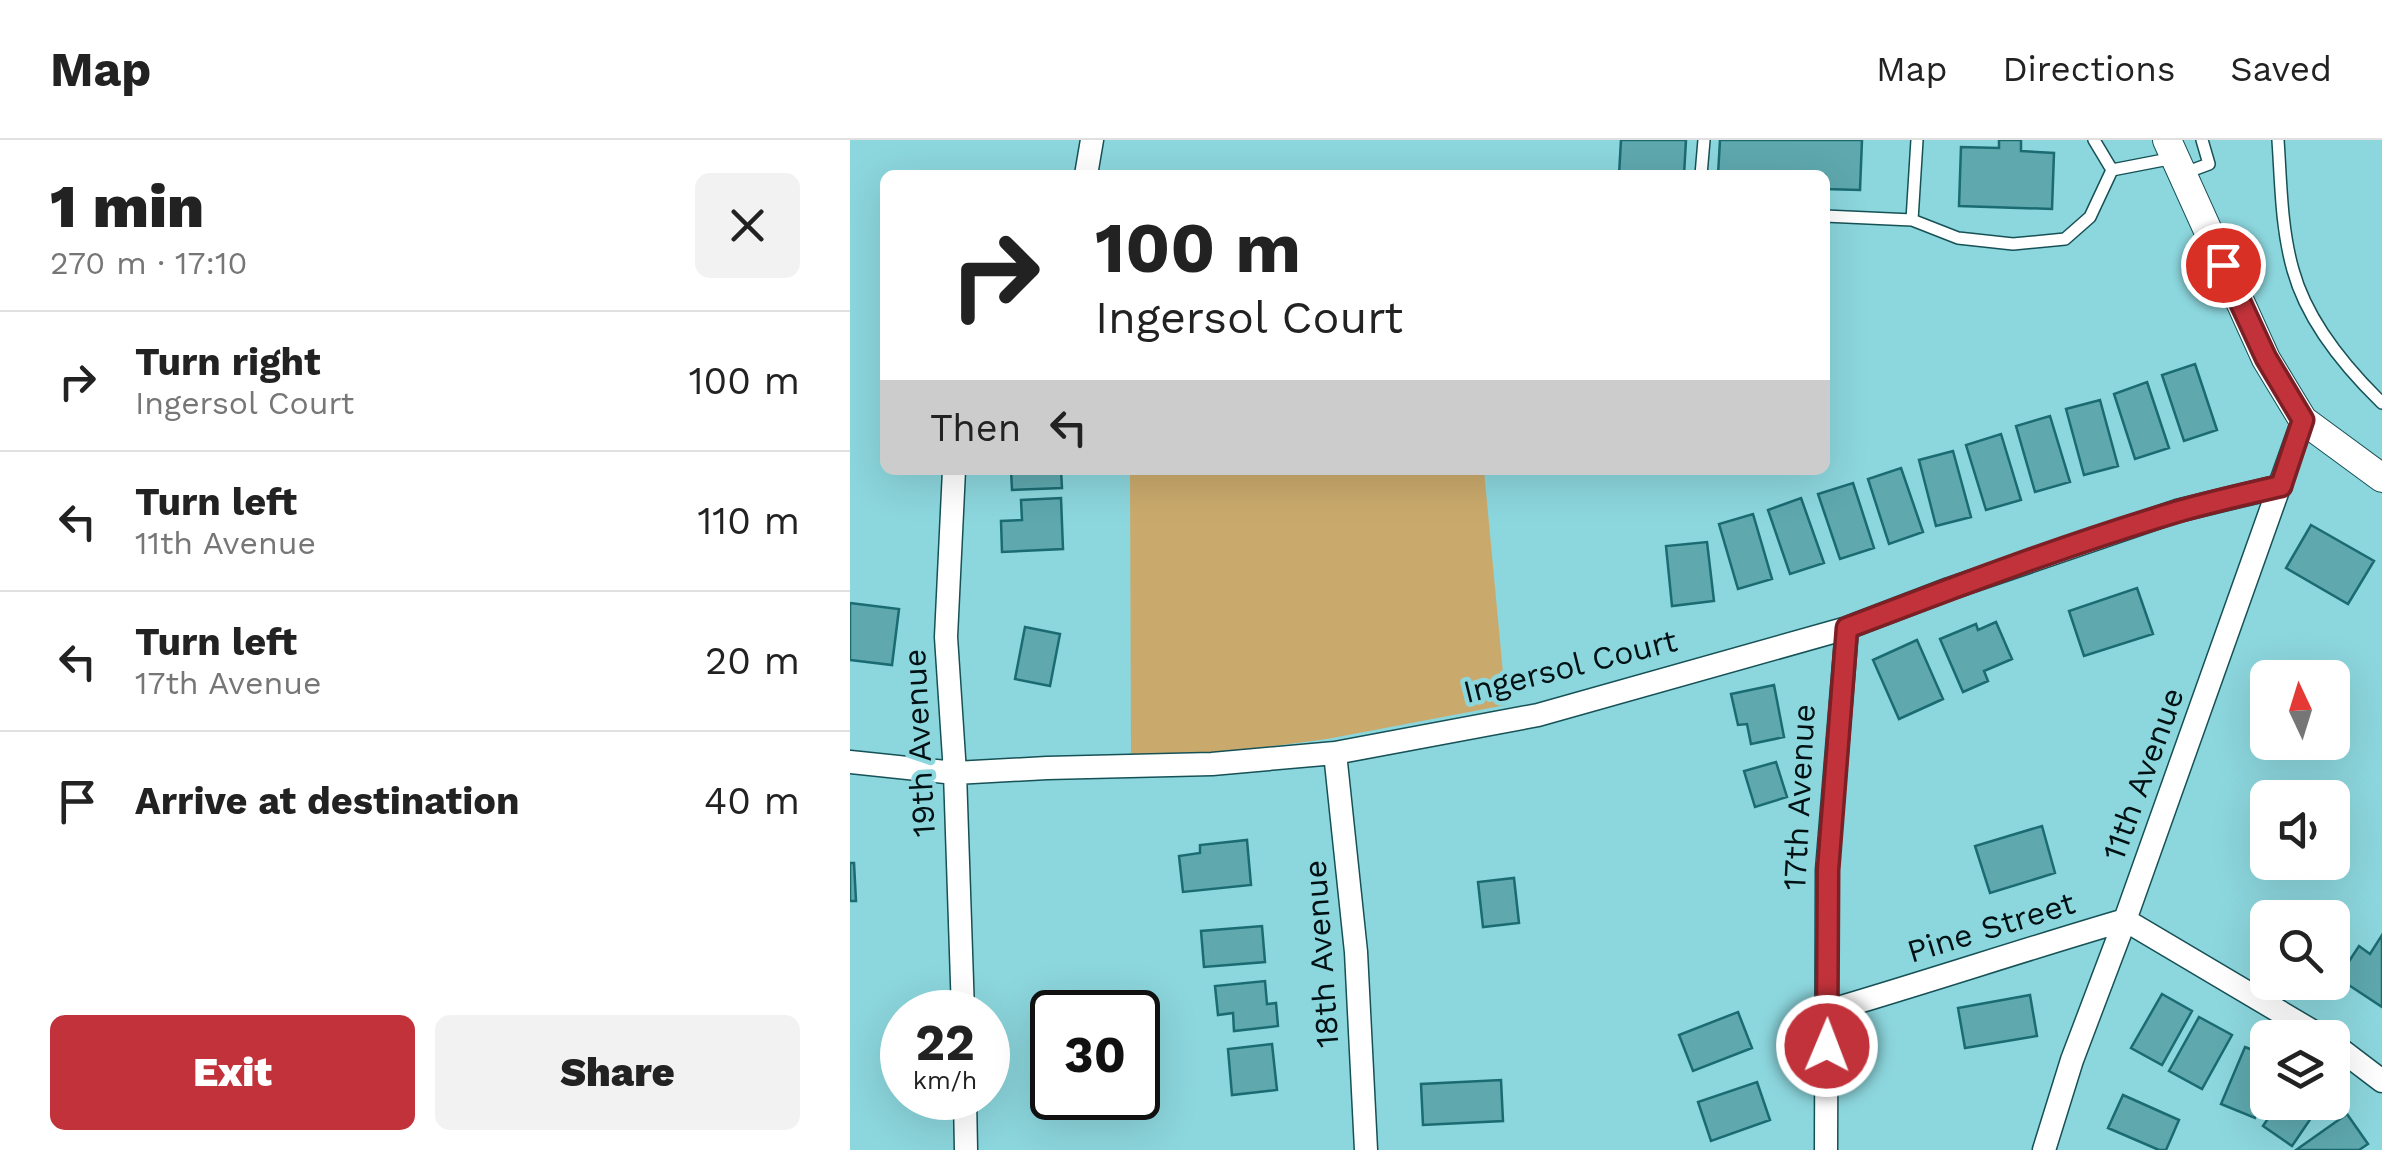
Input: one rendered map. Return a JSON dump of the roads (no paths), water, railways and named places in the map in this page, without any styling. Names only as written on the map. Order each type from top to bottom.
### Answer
[{"type":"street","points":[[1087,170],[1092,140]]},
{"type":"street","points":[[2174,157],[2266,358],[2303,420],[2382,478]]},
{"type":"street","name":"11th Avenue","points":[[2044,1150],[2072,1060],[2126,920],[2303,420]]},
{"type":"street","name":"19th Avenue","points":[[954,475],[946,637],[962,990]]},
{"type":"street","name":"Ingersol Court","points":[[850,762],[955,773],[1212,764],[1335,753],[1538,715],[1847,628],[2111,533],[2281,486]]},
{"type":"street","name":"17th Avenue","points":[[1826,1150],[1828,870],[1847,628]]},
{"type":"street","name":"18th Avenue","points":[[1335,753],[1356,952],[1366,1150]]},
{"type":"street","name":"Pine Street","points":[[1828,1011],[2126,920],[2294,1020]]},
{"type":"street","points":[[2350,1057],[2382,1081]]},
{"type":"street","points":[[965,1120],[966,1150]]},
{"type":"lane","points":[[1701,170],[1704,140]]},
{"type":"lane","points":[[1912,220],[1916,140]]},
{"type":"lane","points":[[2094,140],[2112,170]]},
{"type":"lane","points":[[2112,170],[2174,157],[2209,164],[2202,140]]},
{"type":"lane","points":[[2278,140],[2284,226],[2293,272],[2323,331],[2353,375],[2382,403]]},
{"type":"lane","points":[[1830,216],[1912,220],[1958,238],[2014,244],[2065,239],[2090,216],[2112,170]]}]
